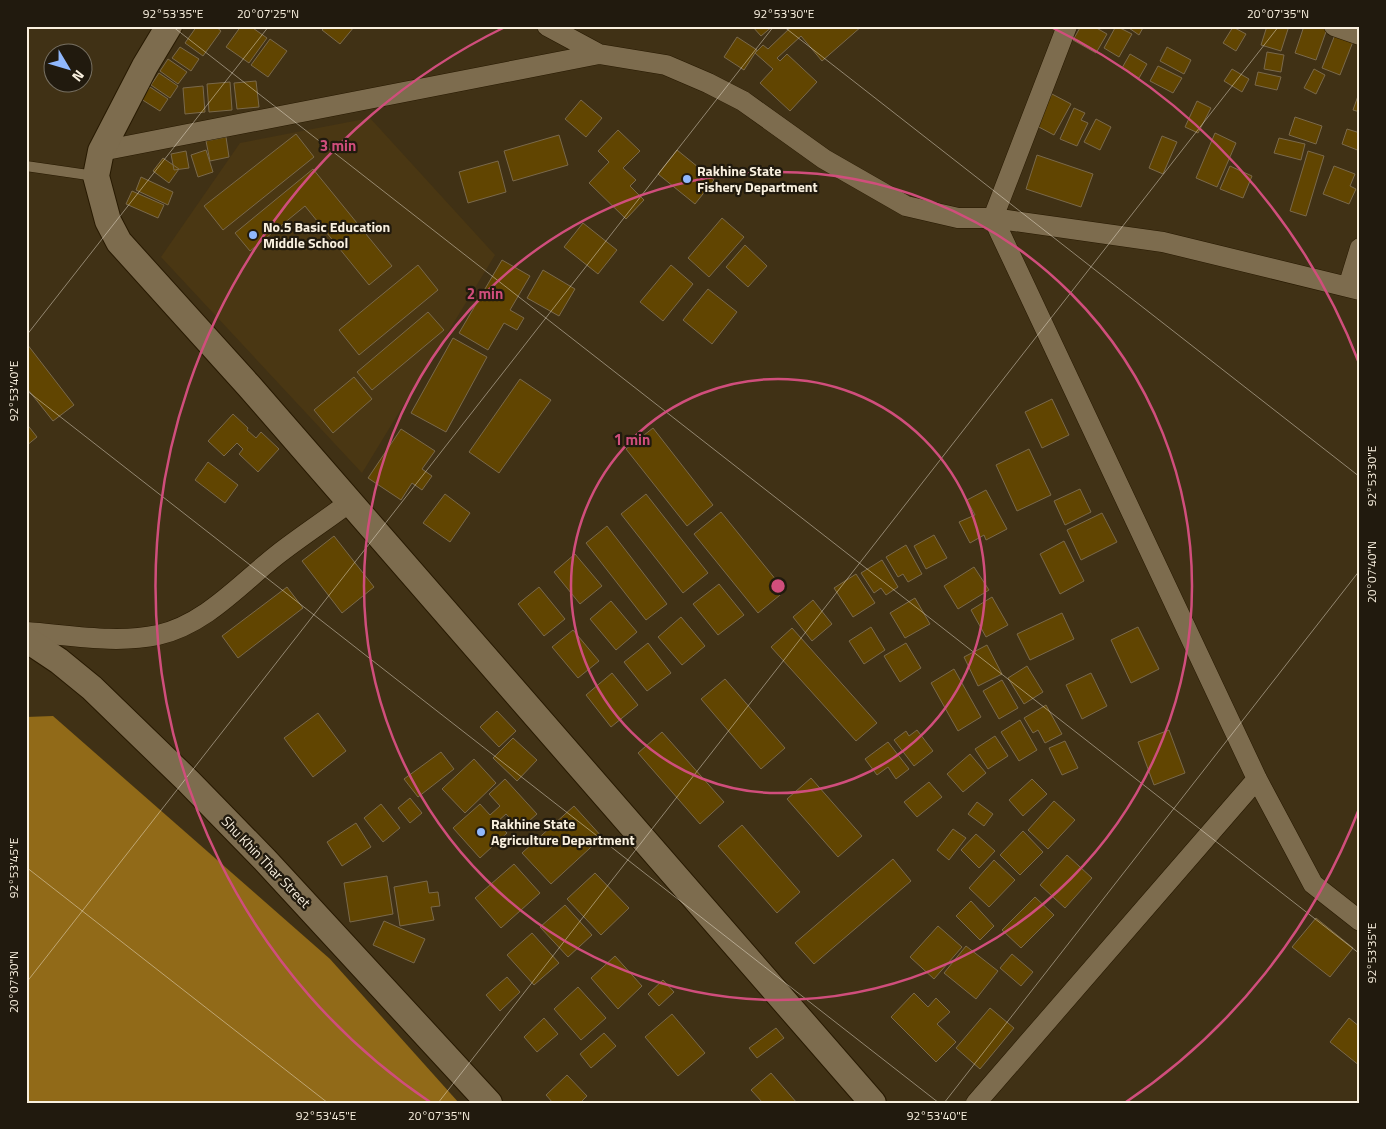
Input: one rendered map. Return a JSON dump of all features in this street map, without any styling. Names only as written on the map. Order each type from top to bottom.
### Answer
[{"type":"street","points":[[169,26],[145,66],[101,151],[96,176],[108,221],[120,242],[250,386],[873,1103]]},
{"type":"street","points":[[547,26],[599,54],[666,65],[708,83],[743,101],[824,159],[906,206],[958,218],[993,218],[1163,242],[1354,289],[1360,248]]},
{"type":"street","points":[[1066,26],[993,218],[1257,779],[1313,884],[1360,921]]},
{"type":"street","points":[[1334,26],[1360,35]]},
{"type":"street","points":[[101,151],[599,54]]},
{"type":"street","points":[[26,632],[102,638],[157,635],[178,629],[200,617],[235,591],[276,555],[350,502]]},
{"type":"street","name":"Shu Khin Thar Street","points":[[26,638],[59,661],[92,688],[188,781],[265,860],[489,1103]]},
{"type":"street","points":[[976,1103],[1257,779]]},
{"type":"lane","points":[[26,166],[96,176]]},
{"type":"shaded area","points":[[370,118],[495,255],[362,473],[161,257],[240,143]]},
{"type":"shaded area","points":[[53,716],[330,959],[459,1103],[26,1103],[26,717]]},
{"type":"building","points":[[197,26],[215,26],[221,31],[203,56],[185,43]]},
{"type":"building","points":[[241,26],[250,26],[267,38],[249,63],[226,47]]},
{"type":"building","points":[[326,26],[354,27],[340,44],[322,30]]},
{"type":"building","points":[[752,26],[773,26],[761,36]]},
{"type":"building","points":[[792,26],[862,26],[822,61],[801,36],[777,58],[780,61],[787,54],[817,82],[790,111],[760,83],[773,69],[755,53],[763,45],[768,49]]},
{"type":"building","points":[[1081,26],[1093,26],[1107,34],[1096,53],[1073,40]]},
{"type":"building","points":[[1116,26],[1132,34],[1119,57],[1104,48]]},
{"type":"building","points":[[1126,26],[1144,26],[1139,35]]},
{"type":"building","points":[[1267,26],[1289,26],[1281,51],[1261,45]]},
{"type":"building","points":[[1304,26],[1328,26],[1316,60],[1295,53]]},
{"type":"building","points":[[1233,27],[1246,34],[1236,51],[1223,43]]},
{"type":"building","points":[[1336,32],[1354,39],[1340,75],[1322,68]]},
{"type":"building","points":[[737,37],[757,50],[744,70],[724,57]]},
{"type":"building","points":[[270,39],[287,51],[268,77],[251,65]]},
{"type":"building","points":[[180,47],[199,59],[191,71],[172,58]]},
{"type":"building","points":[[1167,47],[1191,60],[1184,74],[1160,61]]},
{"type":"building","points":[[1267,52],[1284,55],[1281,72],[1264,69]]},
{"type":"building","points":[[1130,54],[1147,64],[1139,78],[1122,68]]},
{"type":"building","points":[[168,59],[187,72],[178,84],[160,71]]},
{"type":"building","points":[[1158,66],[1182,78],[1173,93],[1150,81]]},
{"type":"building","points":[[1232,69],[1249,79],[1242,92],[1224,81]]},
{"type":"building","points":[[1314,69],[1325,75],[1316,94],[1304,88]]},
{"type":"building","points":[[1258,72],[1281,77],[1277,90],[1255,85]]},
{"type":"building","points":[[159,73],[178,86],[170,98],[151,85]]},
{"type":"building","points":[[256,81],[259,107],[237,109],[234,83]]},
{"type":"building","points":[[230,82],[232,110],[209,112],[207,84]]},
{"type":"building","points":[[203,86],[205,112],[185,114],[183,88]]},
{"type":"building","points":[[150,87],[168,99],[160,111],[141,99]]},
{"type":"building","points":[[1052,94],[1071,104],[1054,135],[1035,125]]},
{"type":"building","points":[[1360,94],[1360,112],[1353,110]]},
{"type":"building","points":[[581,100],[602,118],[586,137],[565,119]]},
{"type":"building","points":[[1197,101],[1211,108],[1198,133],[1185,127]]},
{"type":"building","points":[[1074,108],[1085,113],[1081,120],[1088,123],[1077,146],[1060,139]]},
{"type":"building","points":[[1295,117],[1322,126],[1316,144],[1289,135]]},
{"type":"building","points":[[1096,119],[1111,127],[1100,150],[1084,142]]},
{"type":"building","points":[[1347,129],[1360,133],[1360,151],[1342,144]]},
{"type":"building","points":[[618,130],[640,151],[623,168],[636,180],[630,186],[644,200],[626,219],[589,183],[609,162],[598,151]]},
{"type":"building","points":[[1215,133],[1236,143],[1217,187],[1196,178]]},
{"type":"building","points":[[296,134],[314,157],[223,230],[204,206]]},
{"type":"building","points":[[559,135],[568,165],[513,181],[504,151]]},
{"type":"building","points":[[1162,136],[1177,142],[1163,174],[1149,168]]},
{"type":"building","points":[[226,137],[229,157],[210,161],[206,141]]},
{"type":"building","points":[[1279,138],[1305,144],[1301,160],[1274,153]]},
{"type":"building","points":[[206,150],[213,172],[198,177],[191,155]]},
{"type":"building","points":[[677,150],[714,180],[695,204],[658,174]]},
{"type":"building","points":[[186,151],[189,168],[174,170],[171,154]]},
{"type":"building","points":[[1308,151],[1324,156],[1306,216],[1290,211]]},
{"type":"building","points":[[1037,155],[1093,174],[1081,207],[1026,189]]},
{"type":"building","points":[[163,158],[179,169],[169,183],[153,171]]},
{"type":"building","points":[[498,161],[506,192],[468,203],[459,172]]},
{"type":"building","points":[[1230,166],[1252,176],[1243,198],[1220,189]]},
{"type":"building","points":[[1334,166],[1355,174],[1350,186],[1356,189],[1349,204],[1323,194]]},
{"type":"building","points":[[313,169],[392,266],[369,285],[305,206],[250,251],[235,233]]},
{"type":"building","points":[[141,177],[173,192],[168,205],[136,190]]},
{"type":"building","points":[[132,191],[164,205],[158,218],[126,204]]},
{"type":"building","points":[[722,218],[744,237],[709,277],[688,258]]},
{"type":"building","points":[[583,223],[617,250],[598,274],[564,247]]},
{"type":"building","points":[[745,245],[767,266],[748,287],[726,267]]},
{"type":"building","points":[[502,260],[530,276],[510,310],[524,318],[517,330],[504,323],[488,350],[459,333]]},
{"type":"building","points":[[418,265],[438,290],[359,355],[339,330]]},
{"type":"building","points":[[671,265],[693,284],[663,321],[640,302]]},
{"type":"building","points":[[543,270],[575,289],[559,316],[527,298]]},
{"type":"building","points":[[708,289],[737,312],[712,344],[683,320]]},
{"type":"building","points":[[428,312],[444,330],[372,390],[357,372]]},
{"type":"building","points":[[453,338],[487,357],[446,432],[411,413]]},
{"type":"building","points":[[27,344],[74,405],[53,421],[26,387]]},
{"type":"building","points":[[354,377],[372,399],[333,433],[314,410]]},
{"type":"building","points":[[520,379],[551,400],[499,473],[469,452]]},
{"type":"building","points":[[1052,399],[1069,435],[1042,448],[1025,412]]},
{"type":"building","points":[[233,414],[256,438],[261,432],[279,449],[258,472],[239,454],[243,449],[237,443],[224,456],[208,441]]},
{"type":"building","points":[[26,423],[37,437],[26,446]]},
{"type":"building","points":[[653,428],[713,505],[687,526],[626,449]]},
{"type":"building","points":[[401,429],[435,451],[422,469],[432,476],[422,490],[412,483],[401,500],[368,478]]},
{"type":"building","points":[[1029,449],[1051,495],[1017,511],[996,465]]},
{"type":"building","points":[[208,462],[238,485],[225,503],[195,480]]},
{"type":"building","points":[[1080,489],[1091,512],[1065,525],[1054,501]]},
{"type":"building","points":[[986,490],[1007,529],[986,540],[984,535],[970,543],[959,522],[975,515],[967,500]]},
{"type":"building","points":[[445,494],[470,513],[450,542],[423,523]]},
{"type":"building","points":[[646,494],[708,573],[683,593],[621,514]]},
{"type":"building","points":[[721,512],[785,591],[758,613],[694,534]]},
{"type":"building","points":[[1102,513],[1117,542],[1081,560],[1067,530]]},
{"type":"building","points":[[607,526],[667,604],[646,620],[586,543]]},
{"type":"building","points":[[934,535],[947,558],[926,569],[914,546]]},
{"type":"building","points":[[334,536],[374,587],[342,613],[302,561]]},
{"type":"building","points":[[1064,541],[1084,581],[1060,594],[1040,554]]},
{"type":"building","points":[[906,545],[922,574],[908,582],[903,574],[898,577],[886,557]]},
{"type":"building","points":[[575,554],[602,586],[580,604],[554,572]]},
{"type":"building","points":[[882,560],[898,587],[886,595],[881,588],[874,593],[861,573]]},
{"type":"building","points":[[974,567],[989,590],[958,609],[944,586]]},
{"type":"building","points":[[856,574],[875,603],[853,617],[834,588]]},
{"type":"building","points":[[719,584],[744,615],[718,635],[693,604]]},
{"type":"building","points":[[287,587],[303,608],[238,658],[222,636]]},
{"type":"building","points":[[539,587],[565,619],[544,636],[518,604]]},
{"type":"building","points":[[992,597],[1008,625],[986,637],[971,610]]},
{"type":"building","points":[[915,598],[930,624],[905,638],[890,613]]},
{"type":"building","points":[[813,600],[832,624],[812,641],[793,617]]},
{"type":"building","points":[[611,601],[637,632],[616,650],[590,619]]},
{"type":"building","points":[[1062,613],[1074,639],[1030,660],[1017,634]]},
{"type":"building","points":[[681,617],[705,646],[682,665],[658,637]]},
{"type":"building","points":[[871,627],[885,650],[864,664],[849,641]]},
{"type":"building","points":[[1138,627],[1159,669],[1131,683],[1111,640]]},
{"type":"building","points":[[792,628],[877,723],[856,741],[771,647]]},
{"type":"building","points":[[573,630],[599,661],[578,678],[552,647]]},
{"type":"building","points":[[648,643],[671,673],[647,691],[624,662]]},
{"type":"building","points":[[906,643],[921,668],[900,682],[884,656]]},
{"type":"building","points":[[987,645],[1002,674],[978,686],[964,657]]},
{"type":"building","points":[[1027,666],[1043,692],[1024,704],[1008,678]]},
{"type":"building","points":[[954,669],[981,717],[958,731],[931,683]]},
{"type":"building","points":[[612,673],[638,705],[611,727],[586,695]]},
{"type":"building","points":[[1091,673],[1107,706],[1082,719],[1066,685]]},
{"type":"building","points":[[725,679],[785,748],[761,769],[701,699]]},
{"type":"building","points":[[1002,680],[1018,708],[999,719],[983,691]]},
{"type":"building","points":[[1046,705],[1062,734],[1045,743],[1038,730],[1033,733],[1024,718]]},
{"type":"building","points":[[497,711],[516,731],[499,747],[480,727]]},
{"type":"building","points":[[318,713],[346,751],[313,777],[284,738]]},
{"type":"building","points":[[1020,720],[1037,750],[1019,761],[1001,732]]},
{"type":"building","points":[[917,730],[933,751],[914,766],[894,740],[906,731],[909,736]]},
{"type":"building","points":[[1169,730],[1185,773],[1154,785],[1138,742]]},
{"type":"building","points":[[662,732],[724,802],[700,824],[638,753]]},
{"type":"building","points":[[995,736],[1008,756],[988,769],[975,749]]},
{"type":"building","points":[[513,738],[537,760],[517,781],[493,758]]},
{"type":"building","points":[[1065,741],[1078,768],[1062,775],[1049,748]]},
{"type":"building","points":[[888,742],[909,769],[896,779],[888,767],[877,775],[865,759]]},
{"type":"building","points":[[441,752],[454,769],[418,797],[404,779]]},
{"type":"building","points":[[970,754],[986,773],[963,792],[947,774]]},
{"type":"building","points":[[474,759],[496,783],[465,813],[442,789]]},
{"type":"building","points":[[811,778],[862,836],[838,857],[787,799]]},
{"type":"building","points":[[505,779],[537,814],[520,829],[506,814],[497,822],[507,833],[480,858],[453,828],[480,804],[490,815],[500,806],[489,794]]},
{"type":"building","points":[[1032,779],[1047,794],[1023,816],[1009,800]]},
{"type":"building","points":[[929,782],[942,797],[917,817],[904,802]]},
{"type":"building","points":[[410,798],[422,813],[410,823],[398,808]]},
{"type":"building","points":[[1054,801],[1075,820],[1048,849],[1028,830]]},
{"type":"building","points":[[977,802],[993,814],[984,826],[968,814]]},
{"type":"building","points":[[381,804],[400,828],[383,842],[364,818]]},
{"type":"building","points":[[574,806],[602,837],[551,884],[522,853]]},
{"type":"building","points":[[356,823],[371,847],[342,866],[327,842]]},
{"type":"building","points":[[742,825],[800,892],[777,913],[718,846]]},
{"type":"building","points":[[953,829],[966,838],[949,860],[937,850]]},
{"type":"building","points":[[1023,831],[1043,852],[1020,875],[1000,855]]},
{"type":"building","points":[[976,834],[995,851],[979,868],[961,850]]},
{"type":"building","points":[[1067,855],[1092,878],[1065,908],[1040,885]]},
{"type":"building","points":[[893,859],[911,881],[814,964],[795,943]]},
{"type":"building","points":[[994,860],[1015,880],[989,907],[969,888]]},
{"type":"building","points":[[514,864],[540,893],[501,928],[475,898]]},
{"type":"building","points":[[595,873],[629,908],[601,935],[567,899]]},
{"type":"building","points":[[387,876],[393,914],[350,922],[344,883]]},
{"type":"building","points":[[427,881],[429,893],[438,892],[440,906],[431,907],[434,920],[400,926],[394,887]]},
{"type":"building","points":[[1035,897],[1054,915],[1021,948],[1002,930]]},
{"type":"building","points":[[971,901],[994,926],[980,940],[956,916]]},
{"type":"building","points":[[565,905],[592,935],[568,957],[540,927]]},
{"type":"building","points":[[1316,918],[1353,948],[1330,977],[1292,947]]},
{"type":"building","points":[[384,921],[425,939],[414,963],[373,945]]},
{"type":"building","points":[[938,926],[962,947],[934,979],[910,957]]},
{"type":"building","points":[[532,933],[559,963],[534,985],[507,955]]},
{"type":"building","points":[[966,946],[998,971],[976,999],[944,973]]},
{"type":"building","points":[[1012,954],[1033,972],[1021,986],[1000,968]]},
{"type":"building","points":[[615,956],[642,986],[618,1009],[591,978]]},
{"type":"building","points":[[507,977],[520,992],[500,1011],[486,995]]},
{"type":"building","points":[[663,980],[674,992],[659,1006],[648,994]]},
{"type":"building","points":[[578,987],[606,1018],[581,1040],[554,1009]]},
{"type":"building","points":[[914,993],[928,1007],[936,998],[950,1012],[937,1024],[956,1042],[936,1062],[891,1017]]},
{"type":"building","points":[[990,1008],[1014,1028],[980,1069],[956,1048]]},
{"type":"building","points":[[672,1014],[705,1053],[678,1076],[645,1037]]},
{"type":"building","points":[[544,1018],[558,1034],[537,1052],[524,1037]]},
{"type":"building","points":[[1349,1018],[1360,1027],[1360,1066],[1330,1042]]},
{"type":"building","points":[[776,1028],[784,1038],[757,1058],[749,1048]]},
{"type":"building","points":[[604,1033],[616,1046],[591,1068],[580,1054]]},
{"type":"building","points":[[771,1073],[797,1103],[763,1103],[751,1090]]},
{"type":"building","points":[[567,1075],[587,1096],[580,1103],[553,1103],[546,1095]]},
{"type":"place","name":"Rakhine State Fishery Department","points":[[687,179]]},
{"type":"place","name":"No.5 Basic Education Middle School","points":[[253,235]]},
{"type":"place","name":"Rakhine State Agriculture Department","points":[[481,832]]}]
